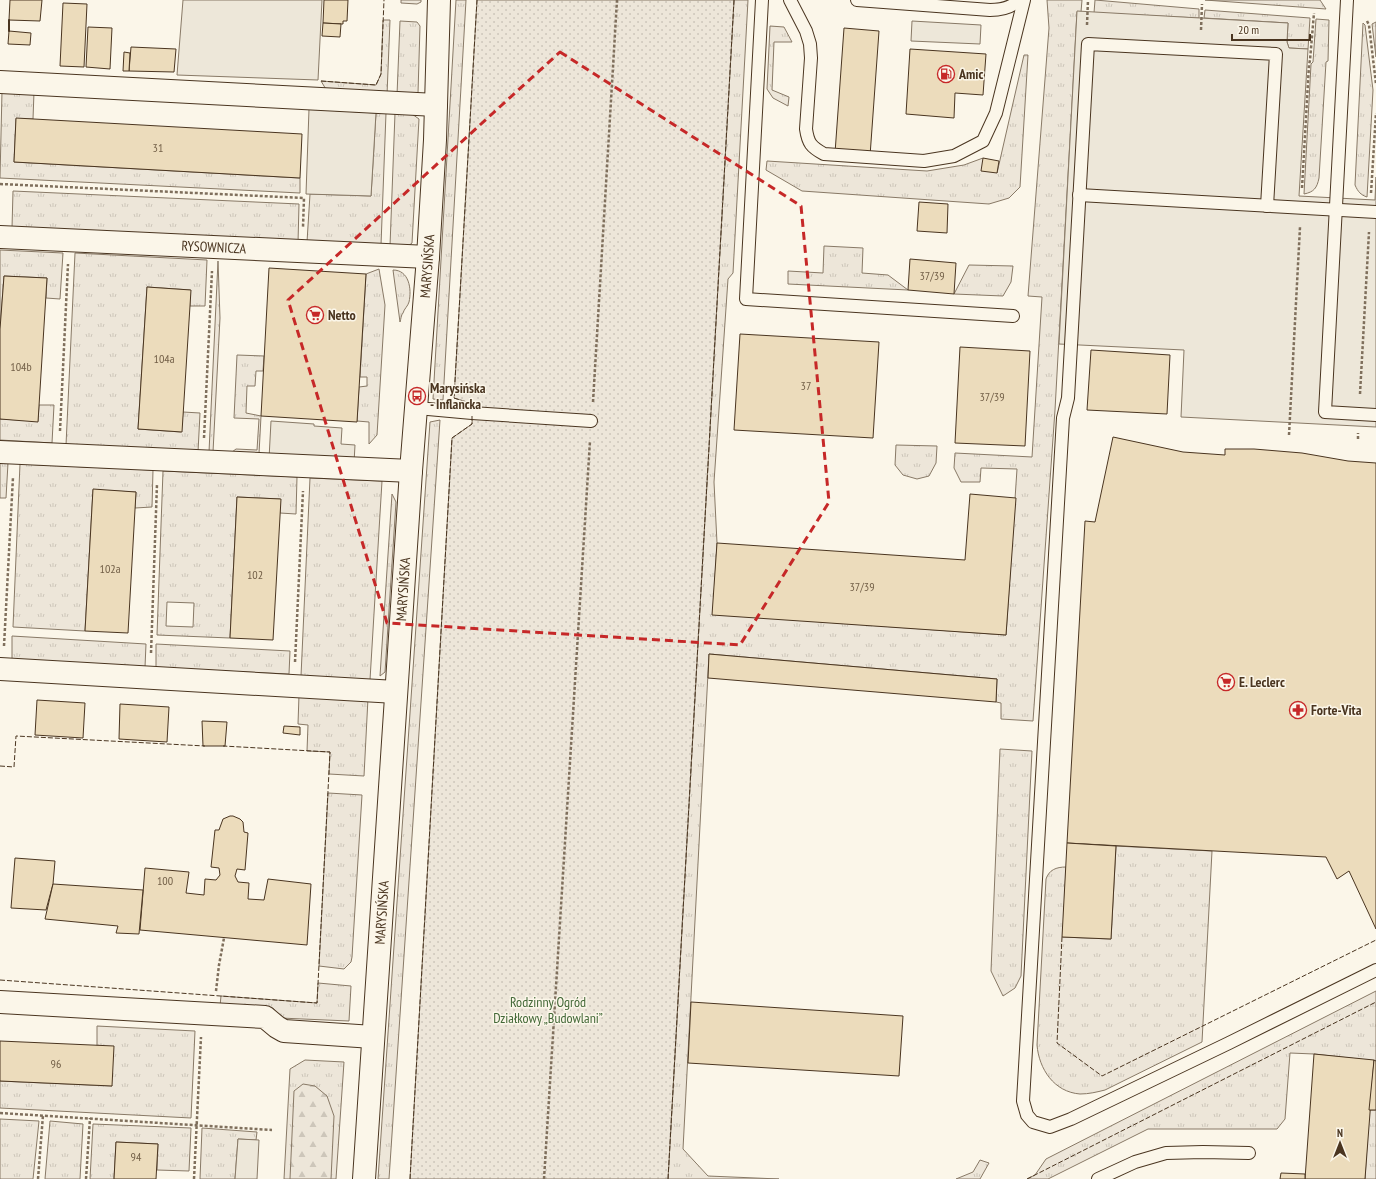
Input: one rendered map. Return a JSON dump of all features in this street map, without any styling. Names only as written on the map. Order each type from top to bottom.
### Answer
[{"type":"street","name":"MARYSIŃSKA","points":[[364,1179],[411,471],[428,257],[435,140],[439,0]]},
{"type":"street","points":[[0,82],[436,105]]},
{"type":"street","name":"RYSOWNICZA","points":[[0,236],[428,257]]},
{"type":"street","points":[[7,452],[411,471]]},
{"type":"street","points":[[2,669],[396,692]]},
{"type":"street","points":[[0,1002],[265,1017],[284,1031],[374,1037]]},
{"type":"lane","points":[[762,0],[746,299],[1013,316]]},
{"type":"lane","points":[[790,0],[806,31],[810,44],[811,58],[806,129],[808,139],[814,149],[824,154],[924,161],[954,156],[983,141],[996,113],[1024,0]]},
{"type":"lane","points":[[857,0],[990,10],[1010,7],[1019,0]]},
{"type":"lane","points":[[1347,0],[1325,412],[1376,414]]},
{"type":"lane","points":[[1267,206],[1276,54],[1088,44],[1068,398],[1063,418],[1023,1101],[1027,1115],[1033,1122],[1050,1126],[1071,1119],[1376,970]]},
{"type":"lane","points":[[1080,195],[1373,212]]},
{"type":"lane","points":[[417,408],[480,414],[591,421]]},
{"type":"lane","points":[[1098,1179],[1135,1162],[1166,1153],[1204,1152],[1249,1154]]},
{"type":"path","points":[[544,1179],[617,0]]},
{"type":"path","points":[[1088,0],[1088,12]]},
{"type":"path","points":[[1200,49],[1202,4]]},
{"type":"path","points":[[1365,17],[1369,25],[1376,84]]},
{"type":"path","points":[[1358,439],[1373,212],[1376,113]]},
{"type":"path","points":[[0,184],[304,198],[303,252]]},
{"type":"path","points":[[59,455],[69,240]]},
{"type":"path","points":[[202,462],[214,247]]},
{"type":"path","points":[[2,669],[7,452]]},
{"type":"path","points":[[150,678],[158,459]]},
{"type":"path","points":[[294,686],[304,466]]},
{"type":"path","points":[[216,995],[224,938]]},
{"type":"path","points":[[194,1179],[202,1013]]},
{"type":"path","points":[[0,1113],[272,1130]]},
{"type":"path","points":[[38,1179],[43,1115]]},
{"type":"path","points":[[86,1179],[90,1118]]},
{"type":"highlighted area","points":[[560,52],[801,206],[829,502],[740,645],[387,623],[288,300]]},
{"type":"green space","points":[[401,0],[421,0],[421,2],[417,4],[401,3]]},
{"type":"green space","points":[[456,0],[466,0],[443,400],[433,399]]},
{"type":"green space","name":"Rodzinny Ogród Działkowy „Budowlani”","points":[[477,0],[734,0],[668,1179],[410,1179],[452,438],[472,424],[473,404],[454,398]]},
{"type":"green space","points":[[734,0],[748,0],[733,273],[728,279],[714,482],[717,543],[713,614],[1006,635],[1017,469],[981,468],[980,482],[961,482],[954,468],[955,453],[1032,457],[1042,297],[1028,296],[1049,28],[1047,0],[1082,0],[1081,12],[1077,12],[1055,410],[1033,721],[1001,719],[1001,703],[996,702],[997,679],[709,654],[683,1149],[708,1176],[779,1179],[668,1179]]},
{"type":"green space","points":[[1095,0],[1199,9],[1199,18],[1094,13]]},
{"type":"green space","points":[[1205,0],[1320,0],[1326,9]]},
{"type":"green space","points":[[1205,10],[1310,18],[1308,49],[1289,48],[1287,42],[1288,23],[1204,18]]},
{"type":"green space","points":[[1316,19],[1329,20],[1328,61],[1326,62],[1319,178],[1314,189],[1304,194],[1311,64],[1313,62]]},
{"type":"green space","points":[[383,20],[390,20],[387,95],[327,91],[321,81],[376,85],[381,74]]},
{"type":"green space","points":[[400,21],[417,22],[420,26],[418,93],[397,95]]},
{"type":"green space","points":[[1376,22],[1376,57],[1372,24]]},
{"type":"green space","points":[[1363,23],[1365,25],[1373,90],[1367,197],[1357,190],[1355,185]]},
{"type":"green space","points":[[770,26],[784,27],[792,42],[774,42],[772,90],[789,97],[788,106],[773,98],[767,89]]},
{"type":"green space","points":[[1024,55],[1028,55],[1020,187],[1009,198],[989,204],[802,191],[766,170],[767,161],[927,171],[964,165],[983,158],[997,173]]},
{"type":"green space","points":[[2,91],[34,92],[33,119],[16,119],[14,162],[300,178],[300,193],[0,178]]},
{"type":"green space","points":[[376,113],[386,113],[381,245],[307,242],[310,194],[371,196]]},
{"type":"green space","points":[[395,113],[412,114],[419,119],[412,243],[407,247],[390,246]]},
{"type":"green space","points":[[13,191],[299,204],[298,243],[12,228]]},
{"type":"green space","points":[[824,246],[863,248],[862,273],[888,275],[908,290],[788,284],[788,271],[823,273]]},
{"type":"green space","points":[[0,250],[63,253],[60,299],[46,298],[47,278],[4,276],[0,329]]},
{"type":"green space","points":[[75,253],[207,260],[205,306],[190,306],[190,290],[147,287],[138,429],[181,432],[183,412],[200,413],[198,452],[66,445]]},
{"type":"green space","points":[[218,261],[220,318],[213,452],[209,452]]},
{"type":"green space","points":[[969,265],[1013,266],[1011,282],[1003,296],[954,294]]},
{"type":"green space","points":[[379,269],[385,305],[377,435],[369,444],[369,422],[357,421],[359,387],[367,386],[367,377],[360,377],[366,274]]},
{"type":"green space","points":[[393,270],[403,273],[408,281],[410,292],[408,305],[404,310],[400,322]]},
{"type":"green space","points":[[237,355],[264,356],[263,371],[256,371],[255,386],[247,386],[246,413],[261,416],[259,454],[232,452],[236,449],[257,450],[259,419],[234,418]]},
{"type":"green space","points":[[39,405],[54,405],[52,443],[0,440],[0,419],[38,421]]},
{"type":"green space","points":[[440,420],[389,1179],[378,1179],[430,422]]},
{"type":"green space","points":[[896,445],[937,446],[936,463],[929,476],[917,479],[903,475],[895,465]]},
{"type":"green space","points":[[0,463],[8,463],[6,498],[0,498]]},
{"type":"green space","points":[[20,464],[153,470],[152,507],[135,508],[136,492],[93,490],[85,631],[13,627]]},
{"type":"green space","points":[[163,471],[297,477],[296,514],[280,513],[280,499],[237,497],[230,638],[157,635]],"holes":[[[167,602],[194,603],[193,627],[166,626]]]},
{"type":"green space","points":[[310,478],[382,481],[370,680],[301,676]]},
{"type":"green space","points":[[392,494],[396,502],[385,672],[380,676]]},
{"type":"green space","points":[[12,636],[146,644],[145,667],[12,660]]},
{"type":"green space","points":[[156,644],[290,651],[289,674],[156,668]]},
{"type":"green space","points":[[299,695],[368,698],[364,776],[329,774],[330,752],[307,751],[308,725],[298,724]]},
{"type":"green space","points":[[1000,749],[1032,751],[1021,976],[1015,988],[1003,996],[991,971]]},
{"type":"green space","points":[[328,793],[362,795],[352,957],[351,962],[344,969],[319,966]]},
{"type":"green space","points":[[1116,846],[1212,851],[1202,1042],[1105,1090],[1080,1094],[1063,1089],[1055,1084],[1045,1071],[1038,1054],[1037,1045],[1046,879],[1049,873],[1053,870],[1066,867],[1063,937],[1111,939]]},
{"type":"green space","points":[[318,983],[351,986],[349,1021],[280,1018],[273,1008],[220,1006],[221,996],[317,1003]]},
{"type":"green space","points":[[1376,991],[1376,1061],[1314,1054],[1290,1053],[1285,1119],[1277,1129],[1148,1129],[1048,1179],[1027,1179],[1035,1175],[1046,1159]]},
{"type":"green space","points":[[97,1026],[195,1031],[191,1118],[0,1108],[0,1081],[112,1086],[97,1046]]},
{"type":"green space","points":[[305,1060],[344,1062],[336,1179],[284,1179],[290,1069]]},
{"type":"green space","points":[[303,1084],[315,1086],[327,1096],[334,1116],[331,1179],[290,1179],[294,1091]]},
{"type":"green space","points":[[1369,1110],[1376,1110],[1376,1179],[1365,1179]]},
{"type":"green space","points":[[0,1119],[39,1121],[33,1179],[0,1179]]},
{"type":"green space","points":[[50,1121],[83,1124],[80,1179],[45,1179]]},
{"type":"green space","points":[[93,1124],[191,1128],[189,1171],[157,1170],[158,1144],[116,1142],[114,1179],[90,1179]]},
{"type":"green space","points":[[202,1128],[257,1132],[256,1140],[238,1139],[235,1179],[200,1179]]},
{"type":"green space","points":[[980,1160],[989,1163],[980,1179],[956,1179],[973,1172]]},
{"type":"shaded area","points":[[183,0],[322,0],[318,80],[177,75]]},
{"type":"shaded area","points":[[1077,11],[1288,23],[1287,42],[1289,48],[1308,49],[1299,196],[1375,200],[1376,177],[1376,427],[1181,417],[1184,350],[1059,344]]},
{"type":"shaded area","points":[[912,21],[981,25],[980,44],[911,41]]},
{"type":"shaded area","points":[[309,109],[376,113],[371,196],[306,194]]},
{"type":"shaded area","points":[[271,421],[314,424],[314,426],[342,428],[341,444],[355,445],[354,463],[269,459]]},
{"type":"shaded area","points":[[238,1139],[259,1140],[257,1179],[235,1179]]},
{"type":"building","points":[[10,0],[42,0],[40,21],[9,20]]},
{"type":"building","points":[[324,0],[348,0],[347,21],[343,21],[343,24],[323,23]]},
{"type":"building","points":[[63,3],[87,4],[84,67],[60,66]]},
{"type":"building","points":[[323,23],[341,24],[340,37],[322,36]]},
{"type":"building","points":[[88,27],[112,28],[110,69],[86,67]]},
{"type":"building","points":[[844,28],[879,31],[870,156],[835,153]]},
{"type":"building","points":[[9,31],[31,33],[30,45],[8,44]]},
{"type":"building","points":[[131,47],[176,49],[174,72],[129,71]]},
{"type":"building","name":"Amic","points":[[910,49],[986,54],[983,95],[955,93],[954,118],[906,114]]},
{"type":"building","points":[[124,52],[130,53],[129,71],[123,71]]},
{"type":"building","points":[[16,118],[302,134],[300,178],[14,162]]},
{"type":"building","points":[[983,158],[999,161],[997,173],[981,171]]},
{"type":"building","points":[[919,202],[948,204],[947,233],[917,231]]},
{"type":"building","points":[[910,259],[956,263],[954,294],[908,290]]},
{"type":"building","name":"Netto","points":[[269,268],[366,274],[357,422],[261,416]]},
{"type":"building","points":[[4,276],[47,278],[38,422],[0,419],[0,329]]},
{"type":"building","points":[[147,287],[191,290],[182,432],[138,429]]},
{"type":"building","points":[[740,334],[879,342],[873,438],[734,430]]},
{"type":"building","points":[[960,347],[1030,351],[1025,446],[955,443]]},
{"type":"building","points":[[1091,350],[1170,355],[1167,414],[1087,410]]},
{"type":"building","name":"E. Leclerc","points":[[1113,437],[1183,452],[1225,455],[1225,449],[1254,449],[1302,453],[1348,461],[1376,463],[1376,929],[1349,871],[1337,879],[1326,857],[1067,843],[1085,521],[1095,522]]},
{"type":"building","points":[[93,489],[136,492],[128,633],[85,631]]},
{"type":"building","points":[[970,494],[1016,498],[1006,635],[712,615],[717,543],[965,560]]},
{"type":"building","points":[[237,497],[281,499],[273,640],[230,638]]},
{"type":"building","points":[[709,654],[997,679],[996,702],[708,678]]},
{"type":"building","points":[[37,700],[85,703],[83,738],[35,735]]},
{"type":"building","points":[[120,704],[169,707],[167,742],[119,739]]},
{"type":"building","points":[[202,721],[227,722],[225,746],[203,746]]},
{"type":"building","points":[[284,726],[300,727],[300,735],[283,733]]},
{"type":"building","points":[[230,816],[240,819],[243,822],[244,832],[248,833],[245,870],[237,869],[235,876],[238,882],[249,883],[248,899],[264,900],[268,879],[311,884],[307,945],[140,930],[145,868],[189,872],[186,893],[204,895],[205,879],[216,880],[220,875],[219,868],[211,867],[215,830],[219,830],[223,819]]},
{"type":"building","points":[[1067,843],[1116,846],[1111,939],[1062,937]]},
{"type":"building","points":[[15,858],[55,861],[53,884],[46,910],[11,908]]},
{"type":"building","points":[[53,884],[143,890],[139,934],[116,933],[118,926],[45,919]]},
{"type":"building","points":[[691,1002],[903,1016],[899,1076],[688,1063]]},
{"type":"building","points":[[0,1041],[114,1046],[112,1086],[0,1081]]},
{"type":"building","points":[[1314,1054],[1374,1060],[1365,1179],[1305,1179]]},
{"type":"building","points":[[1374,1060],[1376,1061],[1376,1110],[1369,1110]]},
{"type":"building","points":[[116,1142],[158,1144],[156,1179],[114,1179]]},
{"type":"building","points":[[1281,1173],[1305,1174],[1305,1179],[1280,1179]]},
{"type":"fence","points":[[321,81],[376,85],[381,74],[384,0]]},
{"type":"fence","points":[[472,410],[473,404],[454,398],[477,0]]},
{"type":"fence","points":[[668,1179],[734,0]]},
{"type":"fence","points":[[410,1179],[452,438],[472,424],[472,416]]},
{"type":"fence","points":[[0,766],[14,767],[16,736],[205,746]]},
{"type":"fence","points":[[0,980],[317,1003],[330,752],[223,746]]},
{"type":"fence","points":[[1062,937],[1057,1043],[1102,1076],[1376,940]]},
{"type":"fence","points":[[1027,1179],[1376,1002]]},
{"type":"wall","points":[[9,20],[9,31]]},
{"type":"place","name":"Amic","points":[[946,74]]},
{"type":"place","name":"Netto","points":[[315,315]]},
{"type":"place","name":"Marysińska - Inflancka","points":[[417,396]]},
{"type":"place","name":"E. Leclerc","points":[[1226,682]]},
{"type":"place","name":"Forte-Vita","points":[[1298,710]]}]
